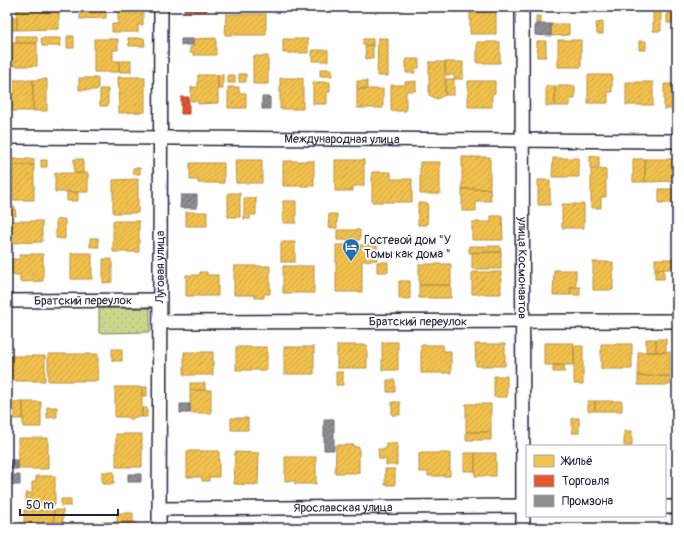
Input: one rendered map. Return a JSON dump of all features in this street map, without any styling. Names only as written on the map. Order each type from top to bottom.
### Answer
[{"type":"street","name":"Луговая улица","points":[[159,528],[161,138],[160,7]]},
{"type":"street","name":"улица Космонавтов","points":[[522,7],[525,506],[523,528]]},
{"type":"street","name":"Международная улица","points":[[7,137],[677,140]]},
{"type":"street","name":"Братский переулок","points":[[7,301],[160,300]]},
{"type":"street","name":"Братский переулок","points":[[160,322],[677,321]]},
{"type":"street","name":"Ярославская улица","points":[[159,509],[525,506]]},
{"type":"street","points":[[666,506],[677,507]]},
{"type":"green space","points":[[99,308],[150,308],[150,332],[99,333]]},
{"type":"building: Жильё","points":[[17,7],[45,7],[45,12],[59,12],[59,29],[17,30]]},
{"type":"building: Жильё","points":[[80,7],[106,7],[106,18],[80,19]]},
{"type":"building: Жильё","points":[[118,7],[143,7],[143,25],[138,25],[138,32],[112,32],[112,24],[118,24]]},
{"type":"building: Жильё","points":[[391,7],[403,7],[403,10],[391,10]]},
{"type":"building: Жильё","points":[[653,7],[661,7],[661,31],[653,31]]},
{"type":"building: Жильё","points":[[667,7],[677,7],[677,23],[667,23]]},
{"type":"building: Жильё","points":[[470,12],[496,12],[496,34],[470,34]]},
{"type":"building: Жильё","points":[[226,14],[266,14],[266,35],[225,35]]},
{"type":"building: Жильё","points":[[536,16],[541,16],[541,23],[536,23]]},
{"type":"building: Жильё","points":[[10,17],[17,17],[17,30],[10,30]]},
{"type":"building: Жильё","points":[[603,22],[603,34],[597,34],[596,23]]},
{"type":"building: Жильё","points":[[551,24],[569,24],[569,35],[551,36]]},
{"type":"building: Жильё","points":[[16,36],[37,36],[37,43],[16,43]]},
{"type":"building: Жильё","points":[[67,36],[74,36],[74,48],[67,48]]},
{"type":"building: Жильё","points":[[41,38],[60,38],[60,46],[42,46]]},
{"type":"building: Жильё","points":[[128,38],[144,38],[145,46],[129,46]]},
{"type":"building: Жильё","points":[[216,38],[216,55],[193,55],[194,53],[190,53],[190,47],[193,47],[193,39]]},
{"type":"building: Жильё","points":[[378,38],[388,38],[388,76],[377,76]]},
{"type":"building: Жильё","points":[[94,39],[118,39],[118,50],[113,50],[113,61],[119,61],[119,72],[94,72]]},
{"type":"building: Жильё","points":[[283,39],[308,39],[308,53],[283,53]]},
{"type":"building: Жильё","points":[[363,39],[373,39],[373,45],[363,45]]},
{"type":"building: Жильё","points":[[558,40],[581,40],[581,67],[558,67]]},
{"type":"building: Жильё","points":[[537,41],[546,41],[546,57],[537,57]]},
{"type":"building: Жильё","points":[[639,41],[646,41],[646,50],[639,50]]},
{"type":"building: Жильё","points":[[477,42],[500,42],[500,63],[477,63]]},
{"type":"building: Жильё","points":[[12,43],[37,43],[37,66],[12,66]]},
{"type":"building: Жильё","points":[[373,45],[373,59],[366,59],[365,46]]},
{"type":"building: Жильё","points":[[312,50],[328,50],[328,61],[312,61]]},
{"type":"building: Жильё","points":[[253,56],[268,56],[268,84],[253,84]]},
{"type":"building: Жильё","points":[[406,59],[419,59],[419,68],[415,68],[415,73],[406,73]]},
{"type":"building: Жильё","points":[[119,61],[131,61],[131,72],[119,72]]},
{"type":"building: Жильё","points":[[429,62],[445,62],[445,95],[437,99],[429,95]]},
{"type":"building: Жильё","points":[[445,62],[463,62],[463,79],[454,79],[454,75],[446,75]]},
{"type":"building: Жильё","points":[[320,69],[332,69],[332,76],[320,76]]},
{"type":"building: Жильё","points":[[223,74],[223,89],[218,89],[218,75]]},
{"type":"building: Жильё","points":[[239,74],[246,74],[246,82],[239,82]]},
{"type":"building: Жильё","points":[[198,75],[218,75],[218,103],[198,104],[198,101],[191,101],[191,87],[198,87]]},
{"type":"building: Жильё","points":[[228,75],[235,75],[235,83],[228,83]]},
{"type":"building: Жильё","points":[[588,75],[612,75],[612,92],[608,92],[608,103],[588,103]]},
{"type":"building: Жильё","points":[[118,77],[145,77],[145,112],[119,113]]},
{"type":"building: Жильё","points":[[79,78],[98,78],[98,90],[79,90]]},
{"type":"building: Жильё","points":[[280,78],[303,78],[303,109],[280,109]]},
{"type":"building: Жильё","points":[[47,79],[47,111],[33,111],[33,80]]},
{"type":"building: Жильё","points":[[446,79],[454,79],[454,95],[445,95]]},
{"type":"building: Жильё","points":[[12,80],[33,80],[33,111],[12,111]]},
{"type":"building: Жильё","points":[[357,81],[367,81],[367,89],[357,89]]},
{"type":"building: Жильё","points":[[416,81],[416,91],[406,91],[406,111],[391,111],[391,85],[405,85],[405,82]]},
{"type":"building: Жильё","points":[[468,81],[495,81],[495,93],[492,94],[492,107],[468,107]]},
{"type":"building: Жильё","points":[[313,82],[330,82],[330,92],[327,92],[327,104],[313,104]]},
{"type":"building: Жильё","points":[[626,82],[653,82],[653,105],[626,105]]},
{"type":"building: Жильё","points":[[664,84],[677,84],[677,109],[664,109]]},
{"type":"building: Жильё","points":[[546,86],[555,86],[555,106],[546,106]]},
{"type":"building: Жильё","points":[[555,86],[575,86],[575,99],[570,99],[570,106],[555,106]]},
{"type":"building: Жильё","points":[[228,87],[239,87],[239,93],[246,93],[246,108],[228,108]]},
{"type":"building: Жильё","points":[[100,89],[108,89],[108,106],[100,106]]},
{"type":"building: Жильё","points":[[357,89],[383,89],[383,108],[357,108]]},
{"type":"building: Жильё","points":[[590,156],[599,156],[599,168],[590,168]]},
{"type":"building: Жильё","points":[[462,157],[490,157],[490,189],[462,189]]},
{"type":"building: Жильё","points":[[553,158],[579,158],[579,177],[552,177]]},
{"type":"building: Жильё","points":[[9,159],[34,159],[34,165],[9,165]]},
{"type":"building: Жильё","points":[[74,159],[83,159],[83,173],[74,173]]},
{"type":"building: Жильё","points":[[633,159],[645,159],[645,182],[633,182]]},
{"type":"building: Жильё","points":[[645,159],[676,159],[676,181],[645,182]]},
{"type":"building: Жильё","points":[[41,160],[47,160],[47,167],[41,167]]},
{"type":"building: Жильё","points":[[235,160],[262,160],[262,183],[236,183]]},
{"type":"building: Жильё","points":[[335,160],[364,160],[364,186],[353,186],[353,191],[335,191]]},
{"type":"building: Жильё","points":[[283,161],[314,161],[314,186],[283,186]]},
{"type":"building: Жильё","points":[[420,162],[440,162],[440,194],[420,194]]},
{"type":"building: Жильё","points":[[190,163],[224,163],[224,183],[198,183],[198,180],[190,180]]},
{"type":"building: Жильё","points":[[9,165],[34,165],[34,200],[9,200]]},
{"type":"building: Жильё","points":[[133,168],[140,168],[140,174],[133,174]]},
{"type":"building: Жильё","points":[[591,169],[606,169],[606,197],[601,197],[601,208],[591,208]]},
{"type":"building: Жильё","points":[[372,172],[391,172],[391,179],[412,179],[412,202],[372,202]]},
{"type":"building: Жильё","points":[[55,173],[88,173],[88,192],[55,192]]},
{"type":"building: Жильё","points":[[138,179],[138,213],[113,213],[113,180]]},
{"type":"building: Жильё","points":[[538,180],[550,180],[550,205],[538,205]]},
{"type":"building: Жильё","points":[[462,189],[490,189],[491,201],[476,201],[476,211],[462,211]]},
{"type":"building: Жильё","points":[[659,189],[677,189],[677,203],[659,203]]},
{"type":"building: Жильё","points":[[67,192],[78,192],[78,201],[67,201]]},
{"type":"building: Жильё","points":[[228,193],[240,193],[240,217],[228,217]]},
{"type":"building: Жильё","points":[[244,198],[256,198],[256,215],[250,215],[250,219],[244,219]]},
{"type":"building: Жильё","points":[[283,201],[296,201],[296,223],[283,223]]},
{"type":"building: Жильё","points":[[418,203],[428,203],[427,225],[418,225]]},
{"type":"building: Жильё","points":[[562,204],[584,204],[584,228],[562,228]]},
{"type":"building: Жильё","points":[[8,207],[15,207],[16,216],[8,216]]},
{"type":"building: Жильё","points":[[186,212],[207,212],[207,226],[186,226]]},
{"type":"building: Жильё","points":[[329,214],[337,214],[337,228],[328,228]]},
{"type":"building: Жильё","points":[[491,216],[502,216],[503,240],[472,240],[472,222],[491,222]]},
{"type":"building: Жильё","points":[[65,219],[65,239],[56,238],[56,220]]},
{"type":"building: Жильё","points":[[10,221],[42,221],[42,242],[10,243]]},
{"type":"building: Жильё","points":[[113,221],[139,221],[139,252],[113,252]]},
{"type":"building: Жильё","points":[[337,230],[360,230],[360,240],[337,240]]},
{"type":"building: Жильё","points":[[90,238],[98,238],[99,247],[90,247]]},
{"type":"building: Жильё","points":[[281,242],[295,242],[295,262],[281,262]]},
{"type":"building: Жильё","points":[[336,245],[377,245],[377,260],[362,261],[362,292],[336,292]]},
{"type":"building: Жильё","points":[[469,246],[500,246],[501,252],[469,253]]},
{"type":"building: Жильё","points":[[472,252],[501,252],[501,269],[472,269]]},
{"type":"building: Жильё","points":[[71,253],[92,253],[92,279],[71,279]]},
{"type":"building: Жильё","points":[[19,254],[43,254],[43,281],[20,282],[20,275],[12,275],[12,259],[20,259]]},
{"type":"building: Жильё","points":[[103,259],[112,259],[112,282],[103,283]]},
{"type":"building: Жильё","points":[[655,259],[674,259],[674,269],[655,269]]},
{"type":"building: Жильё","points":[[377,262],[388,262],[388,272],[377,272]]},
{"type":"building: Жильё","points":[[593,262],[613,262],[613,290],[593,290]]},
{"type":"building: Жильё","points":[[419,264],[451,264],[451,285],[419,285]]},
{"type":"building: Жильё","points":[[234,266],[270,266],[270,294],[264,294],[264,298],[255,298],[255,295],[234,295]]},
{"type":"building: Жильё","points":[[283,266],[314,266],[314,293],[283,293]]},
{"type":"building: Жильё","points":[[655,269],[664,269],[664,279],[655,279]]},
{"type":"building: Жильё","points":[[554,270],[576,270],[576,287],[571,287],[570,295],[553,295]]},
{"type":"building: Жильё","points":[[200,272],[207,272],[207,275],[218,275],[218,296],[186,296],[186,275],[200,275]]},
{"type":"building: Жильё","points":[[472,272],[501,272],[501,294],[472,294]]},
{"type":"building: Жильё","points":[[399,281],[410,281],[410,299],[399,299]]},
{"type":"building: Жильё","points":[[419,285],[451,285],[451,298],[419,298]]},
{"type":"building: Жильё","points":[[571,287],[580,287],[580,295],[570,295]]},
{"type":"building: Жильё","points":[[646,339],[656,339],[656,352],[646,352]]},
{"type":"building: Жильё","points":[[656,339],[666,339],[666,352],[656,352]]},
{"type":"building: Жильё","points":[[382,342],[398,342],[398,370],[382,370]]},
{"type":"building: Жильё","points":[[544,343],[574,343],[574,365],[544,365]]},
{"type":"building: Жильё","points":[[475,344],[505,344],[505,366],[476,366]]},
{"type":"building: Жильё","points":[[601,344],[632,344],[632,369],[601,369]]},
{"type":"building: Жильё","points":[[337,345],[367,345],[367,368],[337,368]]},
{"type":"building: Жильё","points":[[421,345],[443,345],[443,351],[451,351],[451,373],[421,373]]},
{"type":"building: Жильё","points":[[574,346],[583,346],[583,384],[574,384]]},
{"type":"building: Жильё","points":[[236,347],[267,347],[267,370],[236,370]]},
{"type":"building: Жильё","points":[[284,347],[314,347],[314,374],[284,374]]},
{"type":"building: Жильё","points":[[112,349],[122,349],[122,361],[112,361]]},
{"type":"building: Жильё","points":[[184,352],[213,352],[213,375],[184,375]]},
{"type":"building: Жильё","points":[[638,352],[670,352],[670,376],[638,376]]},
{"type":"building: Жильё","points":[[48,354],[98,354],[98,381],[48,381]]},
{"type":"building: Жильё","points":[[7,356],[45,356],[45,381],[7,381]]},
{"type":"building: Жильё","points":[[553,365],[564,365],[565,372],[553,372]]},
{"type":"building: Жильё","points":[[336,372],[343,372],[343,385],[336,385]]},
{"type":"building: Жильё","points":[[494,376],[507,376],[507,397],[494,397]]},
{"type":"building: Жильё","points":[[638,376],[670,376],[670,385],[638,385]]},
{"type":"building: Жильё","points":[[387,380],[395,380],[395,392],[387,392]]},
{"type":"building: Жильё","points":[[190,383],[205,383],[205,390],[190,390]]},
{"type":"building: Жильё","points":[[115,387],[142,387],[142,417],[135,417],[131,420],[127,417],[115,417]]},
{"type":"building: Жильё","points":[[142,387],[147,387],[147,396],[142,396]]},
{"type":"building: Жильё","points":[[190,390],[211,390],[211,413],[190,413]]},
{"type":"building: Жильё","points":[[588,401],[595,401],[595,411],[588,411]]},
{"type":"building: Жильё","points":[[595,401],[622,401],[622,411],[595,411]]},
{"type":"building: Жильё","points":[[9,402],[23,402],[23,419],[9,419]]},
{"type":"building: Жильё","points":[[23,402],[41,402],[41,427],[23,427]]},
{"type":"building: Жильё","points":[[392,402],[400,402],[400,415],[392,415]]},
{"type":"building: Жильё","points":[[466,404],[491,404],[491,432],[466,432]]},
{"type":"building: Жильё","points":[[47,407],[57,407],[57,417],[47,418]]},
{"type":"building: Жильё","points":[[142,408],[147,408],[147,417],[142,417]]},
{"type":"building: Жильё","points":[[231,418],[248,418],[248,430],[231,430]]},
{"type":"building: Жильё","points":[[572,418],[579,418],[579,433],[572,433]]},
{"type":"building: Жильё","points":[[624,431],[632,431],[632,445],[624,445]]},
{"type":"building: Жильё","points":[[466,432],[491,432],[491,440],[466,440]]},
{"type":"building: Жильё","points":[[116,434],[142,434],[142,467],[116,467]]},
{"type":"building: Жильё","points":[[18,438],[48,438],[48,469],[18,469]]},
{"type":"building: Жильё","points":[[386,443],[397,443],[397,465],[386,465],[386,459],[379,459],[378,449],[386,449]]},
{"type":"building: Жильё","points":[[336,445],[354,445],[354,447],[359,447],[359,473],[335,473]]},
{"type":"building: Жильё","points":[[187,451],[219,451],[219,477],[209,477],[209,481],[202,481],[202,477],[187,477]]},
{"type":"building: Жильё","points":[[235,452],[259,453],[258,485],[234,484]]},
{"type":"building: Жильё","points":[[419,453],[450,453],[450,476],[428,476],[428,472],[419,472]]},
{"type":"building: Жильё","points":[[464,453],[475,453],[475,471],[464,471]]},
{"type":"building: Жильё","points":[[475,453],[496,453],[496,476],[475,476]]},
{"type":"building: Жильё","points":[[285,457],[316,457],[316,484],[295,484],[295,481],[285,481]]},
{"type":"building: Жильё","points":[[385,469],[395,469],[395,485],[385,485]]},
{"type":"building: Жильё","points":[[102,472],[114,472],[114,484],[102,484]]},
{"type":"building: Жильё","points":[[36,476],[55,476],[55,505],[26,505],[26,493],[32,493],[32,482],[36,482]]},
{"type":"building: Жильё","points":[[61,499],[71,499],[71,506],[61,506]]},
{"type":"building: Жильё","points":[[24,510],[54,510],[54,528],[34,528],[34,523],[24,523]]},
{"type":"building: Жильё","points":[[54,510],[63,510],[63,522],[54,522]]},
{"type":"building: Жильё","points":[[117,513],[133,513],[133,522],[117,522]]},
{"type":"building: Жильё","points":[[100,522],[136,522],[136,528],[100,528]]},
{"type":"building: Жильё","points":[[19,523],[34,523],[34,528],[20,528]]},
{"type":"building: Торговля","points":[[184,7],[207,7],[207,11],[184,11]]},
{"type":"building: Торговля","points":[[181,97],[189,97],[189,114],[181,114]]},
{"type":"building: Промзона","points":[[535,24],[551,24],[551,36],[535,35]]},
{"type":"building: Промзона","points":[[181,39],[193,39],[193,45],[181,45]]},
{"type":"building: Промзона","points":[[262,97],[270,97],[270,109],[262,109]]},
{"type":"building: Промзона","points":[[181,195],[197,195],[197,208],[180,208]]},
{"type":"building: Промзона","points":[[180,404],[190,404],[190,413],[180,413]]},
{"type":"building: Промзона","points":[[324,419],[334,419],[334,450],[324,450]]},
{"type":"building: Промзона","points":[[7,460],[18,460],[18,469],[7,469]]},
{"type":"building: Промзона","points":[[128,474],[141,474],[141,482],[128,482]]},
{"type":"building: Промзона","points":[[7,475],[20,475],[20,485],[7,485]]},
{"type":"place","name":"Гостевой дом \"У Томы как дома \"","points":[[351,262]]}]
